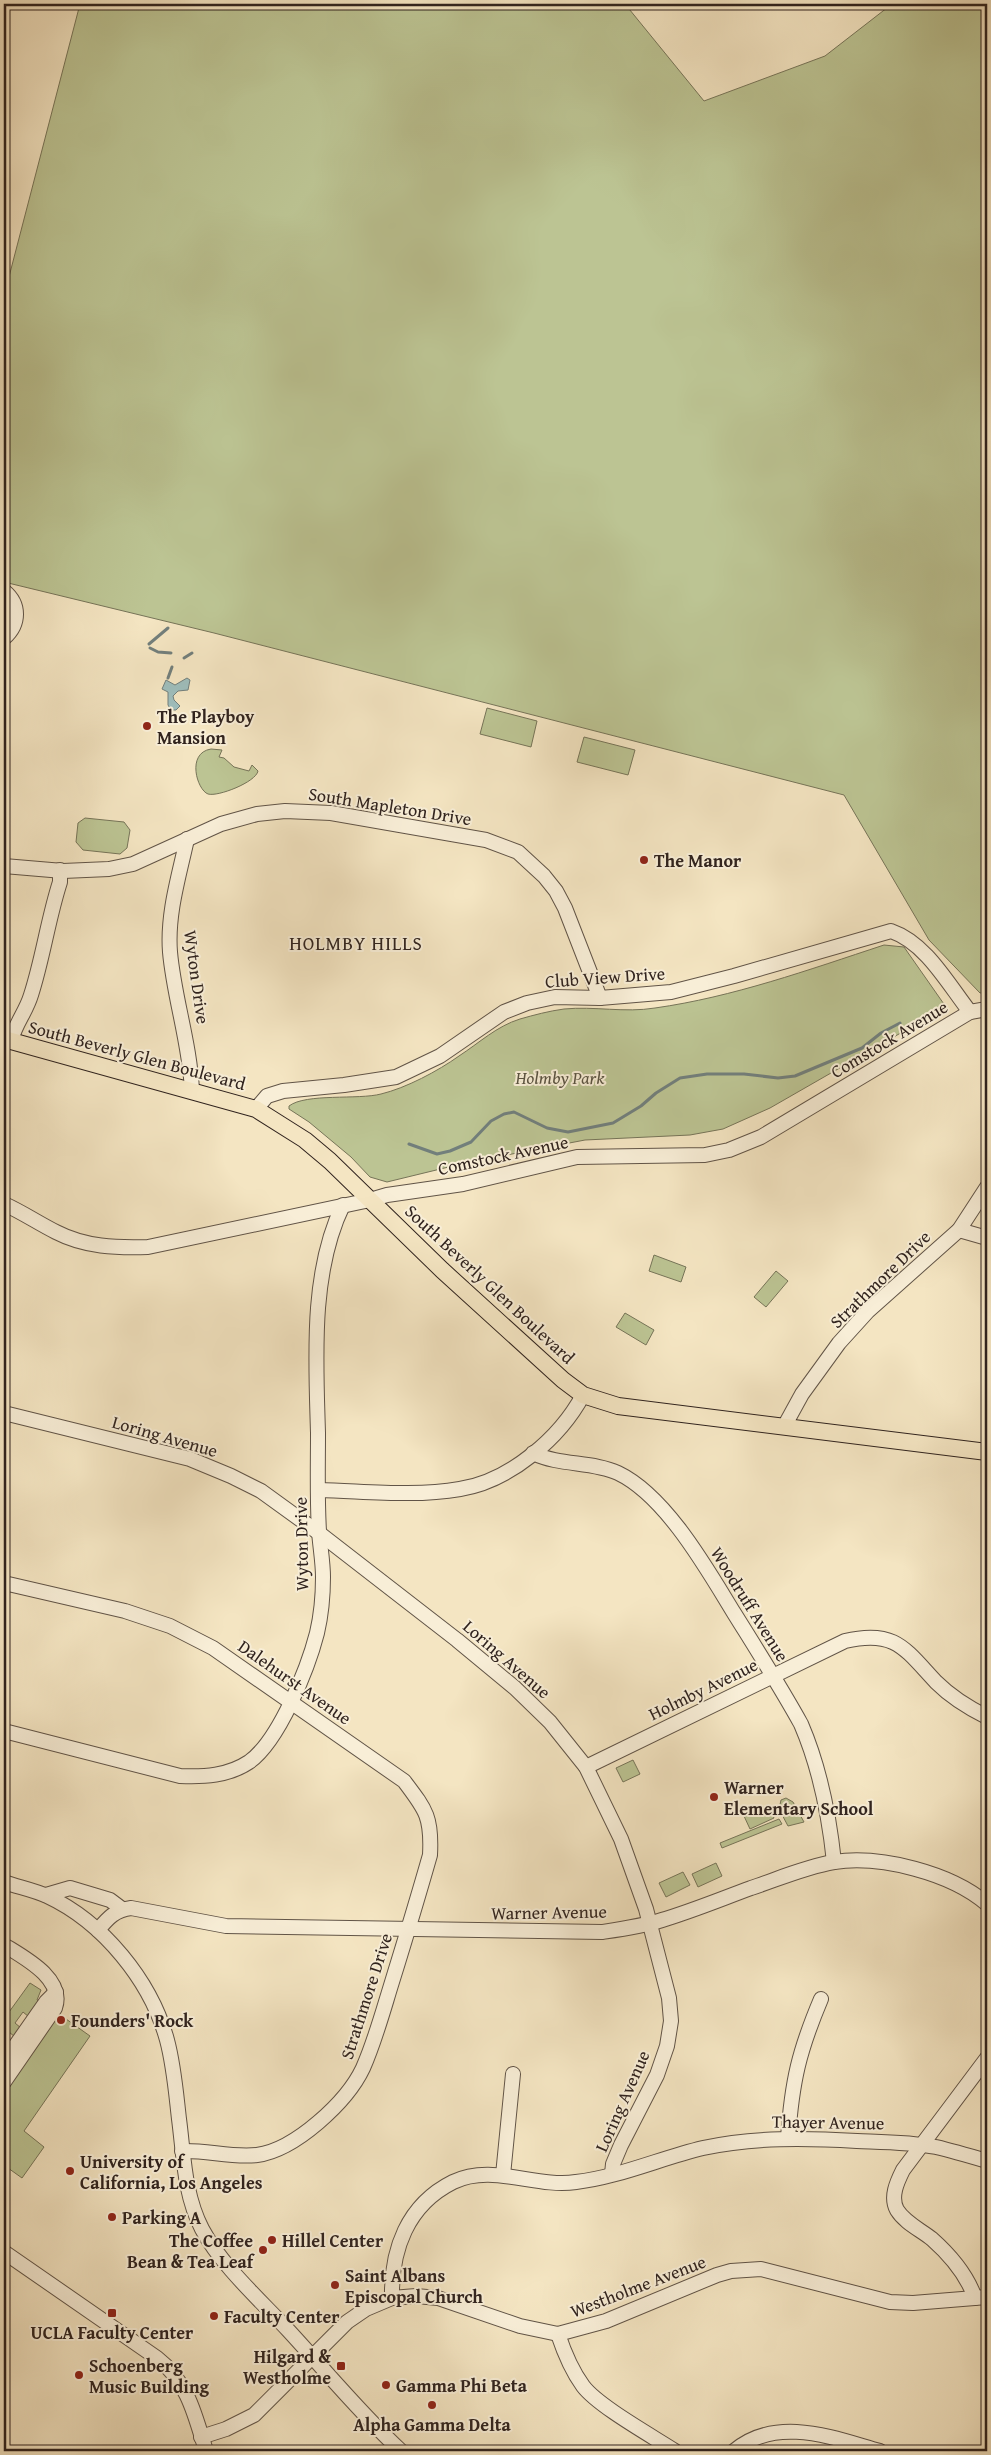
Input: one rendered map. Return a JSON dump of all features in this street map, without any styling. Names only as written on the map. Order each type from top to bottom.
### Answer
[{"type":"main road","name":"South Beverly Glen Boulevard","points":[[7,1040],[256,1109],[305,1140],[442,1270],[557,1375],[583,1394],[618,1406],[785,1425],[987,1452]]},
{"type":"street","points":[[4,591],[13,599],[16,617],[14,626],[4,638]]},
{"type":"street","name":"South Mapleton Drive","points":[[4,866],[60,870],[102,870],[133,864],[221,824],[250,816],[309,810],[447,833],[502,845],[518,852],[531,863],[556,891],[565,908],[600,998]]},
{"type":"street","name":"Wyton Drive","points":[[187,839],[170,929],[170,953],[191,1066],[192,1091]]},
{"type":"street","points":[[7,1040],[30,999],[36,980],[60,882],[60,870]]},
{"type":"street","name":"Club View Drive","points":[[256,1109],[267,1096],[283,1091],[344,1085],[396,1076],[440,1056],[504,1012],[527,1003],[555,997],[600,998],[671,992],[891,931],[904,936],[920,948],[970,1012]]},
{"type":"street","name":"Comstock Avenue","points":[[4,1204],[23,1212],[55,1232],[73,1239],[117,1248],[148,1247],[387,1195],[463,1184],[577,1157],[705,1155],[729,1150],[761,1137],[970,1012],[987,1009]]},
{"type":"street","name":"Strathmore Drive","points":[[785,1425],[802,1394],[839,1343],[868,1311],[958,1230],[987,1187]]},
{"type":"street","name":"Wyton Drive","points":[[4,1731],[180,1776],[205,1777],[228,1772],[249,1762],[266,1746],[291,1702],[306,1667],[317,1632],[323,1577],[319,1533],[316,1352],[318,1307],[333,1228],[343,1205]]},
{"type":"street","points":[[958,1230],[987,1238]]},
{"type":"street","points":[[319,1490],[432,1492],[462,1489],[487,1481],[509,1470],[533,1453],[574,1412],[583,1394]]},
{"type":"street","name":"Loring Avenue","points":[[4,1413],[190,1459],[261,1491],[319,1533],[457,1640],[515,1688],[550,1722],[586,1767],[621,1839],[650,1924],[669,1998],[671,2021],[668,2046],[657,2075],[621,2145],[612,2174]]},
{"type":"street","name":"Woodruff Avenue","points":[[533,1453],[545,1459],[602,1468],[617,1473],[633,1482],[651,1498],[683,1534],[704,1564],[802,1724],[825,1795],[834,1862]]},
{"type":"street","name":"Dalehurst Avenue","points":[[4,1583],[125,1611],[170,1626],[213,1648],[404,1781],[423,1806],[432,1830],[430,1855],[407,1930]]},
{"type":"street","name":"Holmby Avenue","points":[[586,1767],[845,1641],[864,1636],[880,1637],[906,1649],[937,1683],[957,1700],[987,1717]]},
{"type":"street","name":"Warner Avenue","points":[[46,1896],[70,1888],[110,1900],[122,1909],[131,1908],[226,1926],[602,1932],[650,1924],[802,1870],[834,1862],[872,1861],[913,1868],[955,1883],[987,1904]]},
{"type":"street","points":[[4,1882],[46,1896],[67,1907],[98,1930],[130,1967],[157,2012],[167,2040],[174,2075],[184,2174],[191,2202],[202,2230],[244,2282],[311,2356],[402,2451]]},
{"type":"street","points":[[98,1930],[110,1916],[122,1909]]},
{"type":"street","name":"Strathmore Drive","points":[[182,2151],[204,2150],[229,2155],[258,2155],[288,2143],[317,2123],[340,2102],[362,2070],[378,2026],[407,1930]]},
{"type":"street","points":[[4,1945],[42,1972],[53,1983],[58,2000],[55,2008],[4,2082]]},
{"type":"street","points":[[4,2062],[46,2002],[56,1992]]},
{"type":"street","points":[[788,2138],[795,2071],[804,2039],[821,1999]]},
{"type":"street","points":[[981,2298],[950,2257],[932,2239],[905,2219],[897,2209],[894,2198],[896,2185],[903,2170],[987,2058]]},
{"type":"street","points":[[503,2175],[513,2074]]},
{"type":"street","name":"Thayer Avenue","points":[[392,2298],[392,2269],[397,2247],[405,2228],[417,2210],[434,2194],[454,2182],[474,2175],[503,2175],[551,2182],[575,2182],[612,2174],[703,2148],[788,2138],[923,2145],[987,2160]]},
{"type":"street","points":[[4,2252],[170,2369],[186,2390],[206,2451]]},
{"type":"street","name":"Westholme Avenue","points":[[201,2436],[226,2429],[254,2414],[311,2356],[357,2315],[392,2298],[416,2296],[438,2298],[520,2326],[558,2334],[589,2327],[717,2275],[747,2269],[761,2269],[890,2302],[913,2303],[981,2298]]},
{"type":"street","points":[[558,2334],[571,2367],[584,2387],[599,2400],[675,2451]]},
{"type":"street","points":[[734,2451],[742,2445],[785,2431],[810,2432],[880,2451]]},
{"type":"green space","points":[[80,4],[625,4],[704,101],[825,56],[892,4],[987,4],[987,992],[980,993],[929,940],[844,795],[214,633],[4,582],[4,296]]},
{"type":"green space","points":[[487,708],[537,721],[531,747],[480,734]]},
{"type":"green space","points":[[584,737],[635,750],[628,775],[577,762]]},
{"type":"green space","points":[[211,749],[222,750],[219,757],[224,758],[234,767],[249,771],[252,765],[258,771],[256,775],[236,788],[220,793],[208,794],[200,786],[196,764],[198,757],[203,752]]},
{"type":"green space","points":[[85,818],[124,822],[130,830],[127,848],[120,854],[83,850],[76,842],[78,823]]},
{"type":"green space","name":"Holmby Park","points":[[884,945],[904,947],[946,1007],[770,1108],[723,1129],[690,1135],[585,1140],[465,1163],[387,1182],[370,1177],[351,1157],[309,1122],[289,1109],[289,1106],[307,1099],[371,1096],[401,1088],[441,1067],[488,1035],[512,1022],[525,1018],[564,1009],[644,1009],[684,1003],[770,982]]},
{"type":"green space","points":[[654,1255],[686,1267],[681,1282],[649,1271]]},
{"type":"green space","points":[[776,1271],[788,1281],[766,1307],[754,1297]]},
{"type":"green space","points":[[625,1313],[654,1330],[646,1345],[616,1327]]},
{"type":"green space","points":[[633,1760],[640,1774],[623,1782],[616,1768]]},
{"type":"green space","points":[[786,1798],[793,1802],[804,1822],[788,1826],[779,1809],[781,1800]]},
{"type":"green space","points":[[768,1805],[774,1818],[750,1829],[744,1816]]},
{"type":"green space","points":[[779,1819],[782,1824],[722,1848],[720,1843]]},
{"type":"green space","points":[[716,1863],[722,1876],[698,1887],[692,1874]]},
{"type":"green space","points":[[683,1872],[690,1885],[666,1897],[659,1883]]},
{"type":"green space","points":[[30,1983],[41,1990],[37,2000],[40,2002],[29,2017],[23,2012],[15,2023],[21,2028],[15,2037],[9,2032],[4,2039],[4,2019]]},
{"type":"green space","points":[[59,2014],[90,2036],[24,2131],[44,2147],[22,2178],[8,2168],[4,2174],[4,2092]]},
{"type":"water","points":[[187,678],[190,680],[188,690],[178,691],[173,696],[180,706],[176,710],[171,710],[168,705],[168,692],[162,689],[166,680],[175,685]]},
{"type":"waterway","points":[[149,644],[168,628]]},
{"type":"waterway","points":[[150,648],[158,652],[171,653]]},
{"type":"waterway","points":[[184,658],[192,653]]},
{"type":"waterway","points":[[168,678],[172,667]]},
{"type":"waterway","points":[[409,1144],[437,1154],[450,1151],[471,1142],[491,1121],[504,1114],[514,1112],[547,1128],[568,1132],[613,1123],[680,1078],[707,1074],[744,1074],[778,1078],[795,1076],[862,1048],[881,1033],[900,1023]]},
{"type":"place","name":"The Playboy Mansion","points":[[147,726]]},
{"type":"place","name":"The Manor","points":[[644,860]]},
{"type":"place","name":"Warner Elementary School","points":[[714,1797]]},
{"type":"place","name":"Founders' Rock","points":[[61,2020]]},
{"type":"place","name":"University of California, Los Angeles","points":[[70,2171]]},
{"type":"place","name":"Parking A","points":[[112,2217]]},
{"type":"place","name":"Hillel Center","points":[[272,2240]]},
{"type":"place","name":"The Coffee Bean & Tea Leaf","points":[[263,2250]]},
{"type":"place","name":"Saint Albans Episcopal Church","points":[[335,2285]]},
{"type":"place","name":"UCLA Faculty Center","points":[[112,2313]]},
{"type":"place","name":"Faculty Center","points":[[214,2316]]},
{"type":"place","name":"Hilgard & Westholme","points":[[341,2366]]},
{"type":"place","name":"Schoenberg Music Building","points":[[79,2375]]},
{"type":"place","name":"Gamma Phi Beta","points":[[386,2385]]},
{"type":"place","name":"Alpha Gamma Delta","points":[[432,2405]]},
{"type":"district","name":"HOLMBY HILLS","points":[[356,943]]}]
